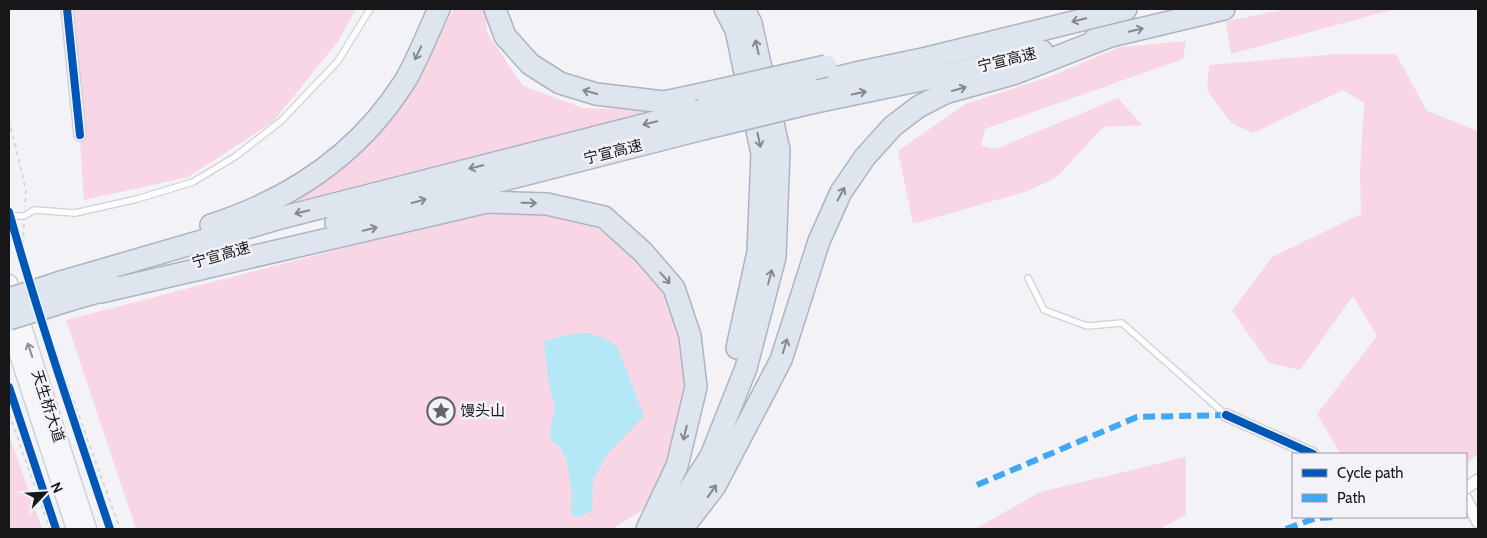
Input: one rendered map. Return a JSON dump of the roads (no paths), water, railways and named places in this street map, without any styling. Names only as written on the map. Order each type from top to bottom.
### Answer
[{"type":"highway","points":[[9,289],[65,285],[269,202],[326,169],[359,139],[405,80],[439,9]]},
{"type":"highway","points":[[494,9],[505,36],[530,64],[560,84],[596,94],[664,102],[702,111],[826,66],[1039,30]]},
{"type":"highway","points":[[649,529],[673,501],[694,460],[733,367],[758,252],[762,154],[736,30],[725,9]]},
{"type":"highway","points":[[664,529],[711,456],[746,368],[775,257],[780,150],[751,23],[744,9]]},
{"type":"highway","name":"宁宣高速","points":[[809,94],[860,72],[927,58],[1126,9]]},
{"type":"highway","name":"宁宣高速","points":[[9,299],[65,285],[284,217],[702,111],[955,72],[1224,9]]},
{"type":"highway","points":[[682,529],[716,486],[781,360],[819,241],[841,192],[865,157],[893,126],[918,107],[945,93],[1013,74],[1108,37]]},
{"type":"highway","name":"宁宣高速","points":[[9,319],[65,285],[101,292],[214,257],[346,220],[702,111]]},
{"type":"highway","points":[[101,292],[487,202],[547,204],[604,218],[643,252],[674,288],[690,336],[696,386],[677,466],[649,529]]},
{"type":"main road","name":"天生桥大道","points":[[9,283],[88,529]]},
{"type":"main road","name":"天生桥大道","points":[[9,327],[75,529]]},
{"type":"street","points":[[67,9],[80,135]]},
{"type":"street","points":[[1226,414],[1311,453]]},
{"type":"street","points":[[1467,487],[1478,480]]},
{"type":"street","points":[[1467,501],[1478,522]]},
{"type":"lane","points":[[9,216],[24,216],[34,210],[75,213],[137,199],[193,182],[236,156],[281,121],[338,60],[370,9]]},
{"type":"lane","points":[[1028,278],[1044,310],[1087,326],[1122,323],[1226,414]]},
{"type":"water","points":[[589,333],[604,338],[617,346],[644,416],[607,454],[593,480],[592,510],[580,517],[571,515],[572,495],[567,461],[559,446],[552,442],[550,429],[555,408],[548,380],[544,341],[565,335]]},
{"type":"place","name":"馒头山","points":[[441,411]]}]
